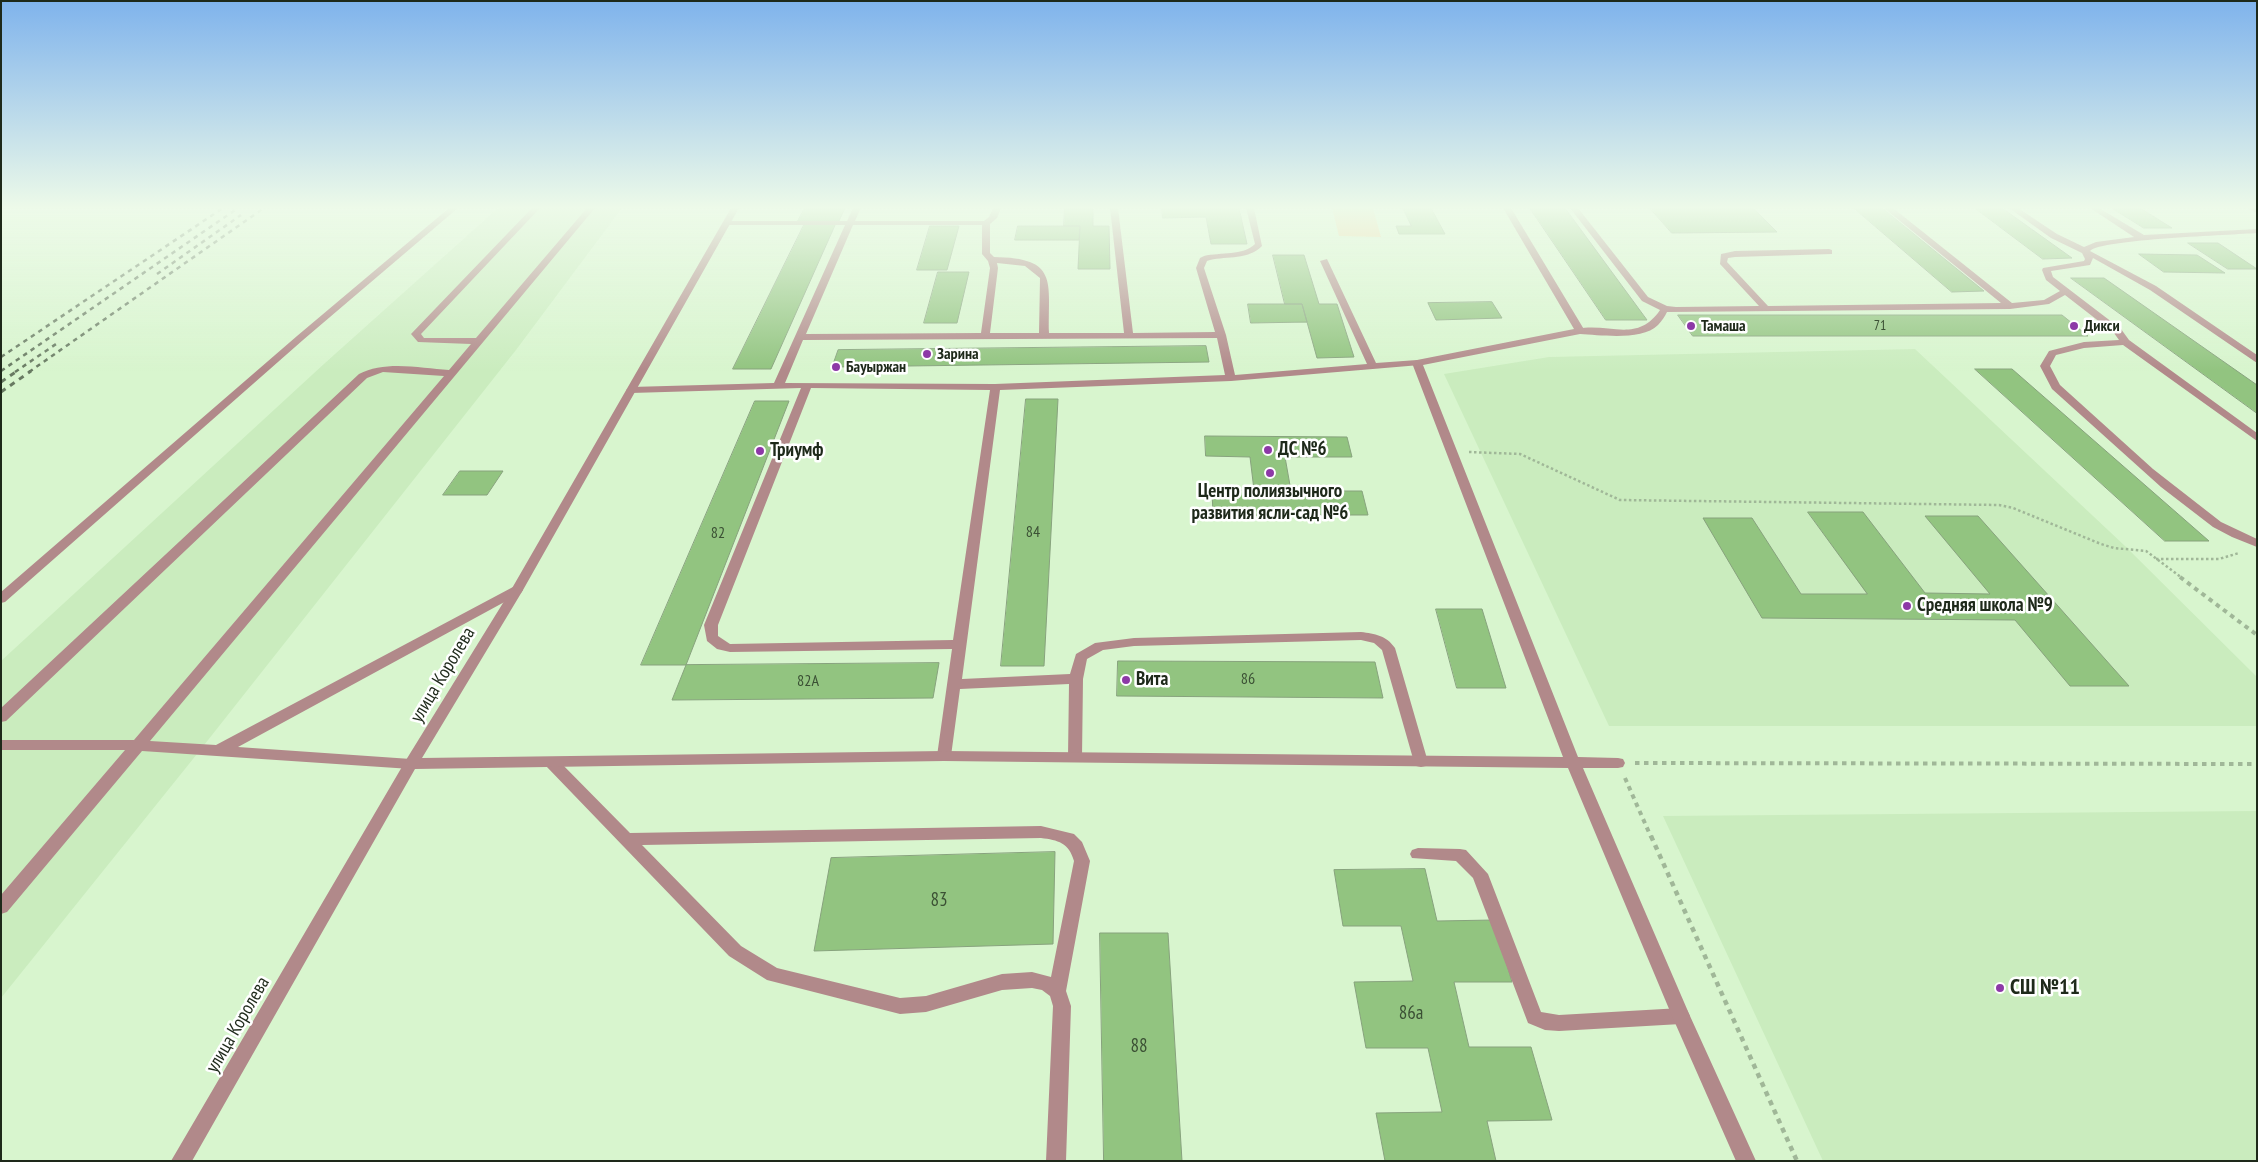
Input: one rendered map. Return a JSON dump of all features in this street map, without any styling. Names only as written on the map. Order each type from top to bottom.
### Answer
[{"type":"street","points":[[1,599],[300,338],[390,262]]},
{"type":"street","points":[[478,341],[428,341],[422,340],[416,334],[484,262]]},
{"type":"street","points":[[1,907],[545,262]]},
{"type":"street","name":"улица Королева","points":[[181,1161],[411,764],[517,590],[704,262]]},
{"type":"street","points":[[778,386],[833,262]]},
{"type":"street","points":[[985,337],[994,268],[993,262]]},
{"type":"street","points":[[1021,262],[1037,268],[1044,278],[1044,336]]},
{"type":"street","points":[[1120,262],[1129,336]]},
{"type":"street","points":[[1203,262],[1200,268],[1222,336],[1231,378]]},
{"type":"street","points":[[1325,262],[1373,367]]},
{"type":"street","points":[[1539,262],[1580,331]]},
{"type":"street","points":[[1616,262],[1645,299],[1664,309],[1676,310],[2010,306],[2046,302],[2066,291]]},
{"type":"street","points":[[1723,262],[1766,309]]},
{"type":"street","points":[[1956,262],[2010,306]]},
{"type":"street","points":[[2087,262],[2046,270],[2050,278],[2118,331],[2125,342],[2257,438]]},
{"type":"street","points":[[2107,262],[2153,288],[2257,360]]},
{"type":"street","points":[[631,390],[807,385],[995,387],[1231,378],[1373,367],[1417,363],[1580,331],[1616,333],[1642,330],[1655,324],[1664,309]]},
{"type":"street","points":[[800,337],[1222,336]]},
{"type":"street","points":[[2125,342],[2084,346],[2052,353],[2045,366],[2056,387],[2161,482],[2220,528],[2242,538],[2257,542]]},
{"type":"street","points":[[1417,363],[1573,763],[1681,1016],[1746,1161]]},
{"type":"street","points":[[1,717],[363,376],[372,371],[383,369],[452,373]]},
{"type":"street","points":[[807,385],[711,625],[712,638],[722,646],[730,648],[959,644]]},
{"type":"street","points":[[944,756],[995,387]]},
{"type":"street","points":[[219,750],[517,590]]},
{"type":"street","points":[[1075,757],[1076,679],[1081,657],[1100,646],[1134,642],[1184,640],[1361,636],[1378,638],[1388,648],[1421,762]]},
{"type":"street","points":[[954,684],[1076,679]]},
{"type":"street","points":[[1,745],[138,745],[411,764],[944,756],[1618,763]]},
{"type":"street","points":[[550,762],[736,951],[773,975],[900,1006],[926,1004],[1002,982],[1032,980],[1046,983],[1057,991]]},
{"type":"street","points":[[626,839],[1041,832],[1070,838],[1080,848],[1082,861],[1057,991],[1062,1006],[1056,1161]]},
{"type":"street","points":[[1418,854],[1460,855],[1480,874],[1534,1017],[1545,1022],[1559,1024],[1681,1016]]},
{"type":"path","points":[[1451,451],[1520,454],[1620,500],[1999,505],[2013,508],[2101,544],[2114,548],[2146,551],[2257,635]]},
{"type":"path","points":[[2156,558],[2219,559],[2247,550]]},
{"type":"path","points":[[1797,1161],[1618,763],[2257,764]]},
{"type":"shaded area","points":[[437,262],[582,262],[516,350],[197,754],[1,998],[1,661]]},
{"type":"shaded area","points":[[1915,349],[2125,546],[2257,677],[2257,726],[1609,726],[1444,374],[1549,357]]},
{"type":"shaded area","name":"СШ №11","points":[[2257,811],[2257,1161],[1823,1161],[1663,816]]},
{"type":"building","points":[[786,262],[819,262],[771,369],[733,369]]},
{"type":"building","points":[[919,262],[949,262],[947,270],[917,270]]},
{"type":"building","points":[[1078,262],[1110,262],[1110,269],[1078,269]]},
{"type":"building","points":[[1275,262],[1306,262],[1319,304],[1337,304],[1354,357],[1317,358],[1302,304],[1285,304]]},
{"type":"building","points":[[1567,262],[1605,262],[1647,320],[1606,320]]},
{"type":"building","points":[[1917,262],[1949,262],[1984,291],[1952,292]]},
{"type":"building","points":[[2150,262],[2208,262],[2225,273],[2164,272]]},
{"type":"building","points":[[2218,262],[2247,262],[2257,269],[2228,269]]},
{"type":"building","points":[[938,272],[969,272],[957,323],[924,323]]},
{"type":"building","points":[[2071,278],[2104,278],[2257,385],[2257,413]]},
{"type":"building","points":[[1492,302],[1502,318],[1436,320],[1428,303]]},
{"type":"building","points":[[1248,304],[1302,304],[1307,322],[1251,323]]},
{"type":"building","points":[[1678,315],[2062,315],[2088,336],[1693,336]]},
{"type":"building","points":[[1206,346],[1209,362],[832,367],[838,350]]},
{"type":"building","points":[[1975,369],[2012,369],[2209,541],[2165,541]]},
{"type":"building","points":[[1026,399],[1058,399],[1044,666],[1001,666]]},
{"type":"building","points":[[755,401],[789,401],[686,665],[641,665]]},
{"type":"building","name":"Центр полиязычного развития ясли-сад №6","points":[[1205,436],[1347,437],[1352,457],[1285,457],[1291,491],[1362,491],[1368,515],[1213,515],[1212,490],[1254,490],[1250,457],[1206,456]]},
{"type":"building","points":[[460,471],[503,471],[487,495],[443,495]]},
{"type":"building","name":"Средняя школа №9","points":[[1808,512],[1863,512],[1925,593],[1990,594],[1925,516],[1978,516],[2129,686],[2070,686],[2015,620],[1762,618],[1703,518],[1752,518],[1801,594],[1867,594]]},
{"type":"building","points":[[1436,609],[1482,609],[1506,688],[1457,688]]},
{"type":"building","points":[[1118,661],[1375,662],[1383,698],[1117,696]]},
{"type":"building","points":[[939,663],[933,698],[672,700],[686,665]]},
{"type":"building","points":[[1055,852],[1053,944],[814,951],[831,858]]},
{"type":"building","points":[[1425,869],[1437,921],[1494,920],[1512,982],[1454,982],[1469,1047],[1531,1047],[1552,1120],[1487,1121],[1496,1161],[1385,1161],[1376,1113],[1442,1112],[1428,1048],[1366,1048],[1354,982],[1413,981],[1401,926],[1343,926],[1334,870]]},
{"type":"building","points":[[1100,933],[1168,933],[1182,1161],[1104,1161]]},
{"type":"railway","points":[[1,357],[142,262]]},
{"type":"railway","points":[[1,371],[159,262]]},
{"type":"railway","points":[[157,274],[174,262]]},
{"type":"railway","points":[[29,372],[186,262]]},
{"type":"railway","points":[[15,372],[59,342]]},
{"type":"railway","points":[[1,382],[17,371]]},
{"type":"railway","points":[[1,392],[31,371]]},
{"type":"place","name":"Тамаша","points":[[1691,326]]},
{"type":"place","name":"Дикси","points":[[2074,326]]},
{"type":"place","name":"Зарина","points":[[927,354]]},
{"type":"place","name":"Бауыржан","points":[[836,367]]},
{"type":"place","name":"ДС №6","points":[[1268,450]]},
{"type":"place","name":"Триумф","points":[[760,451]]},
{"type":"place","name":"Центр полиязычного развития ясли-сад №6","points":[[1270,473]]},
{"type":"place","name":"Средняя школа №9","points":[[1907,606]]},
{"type":"place","name":"Вита","points":[[1126,680]]},
{"type":"place","name":"СШ №11","points":[[2000,988]]}]
